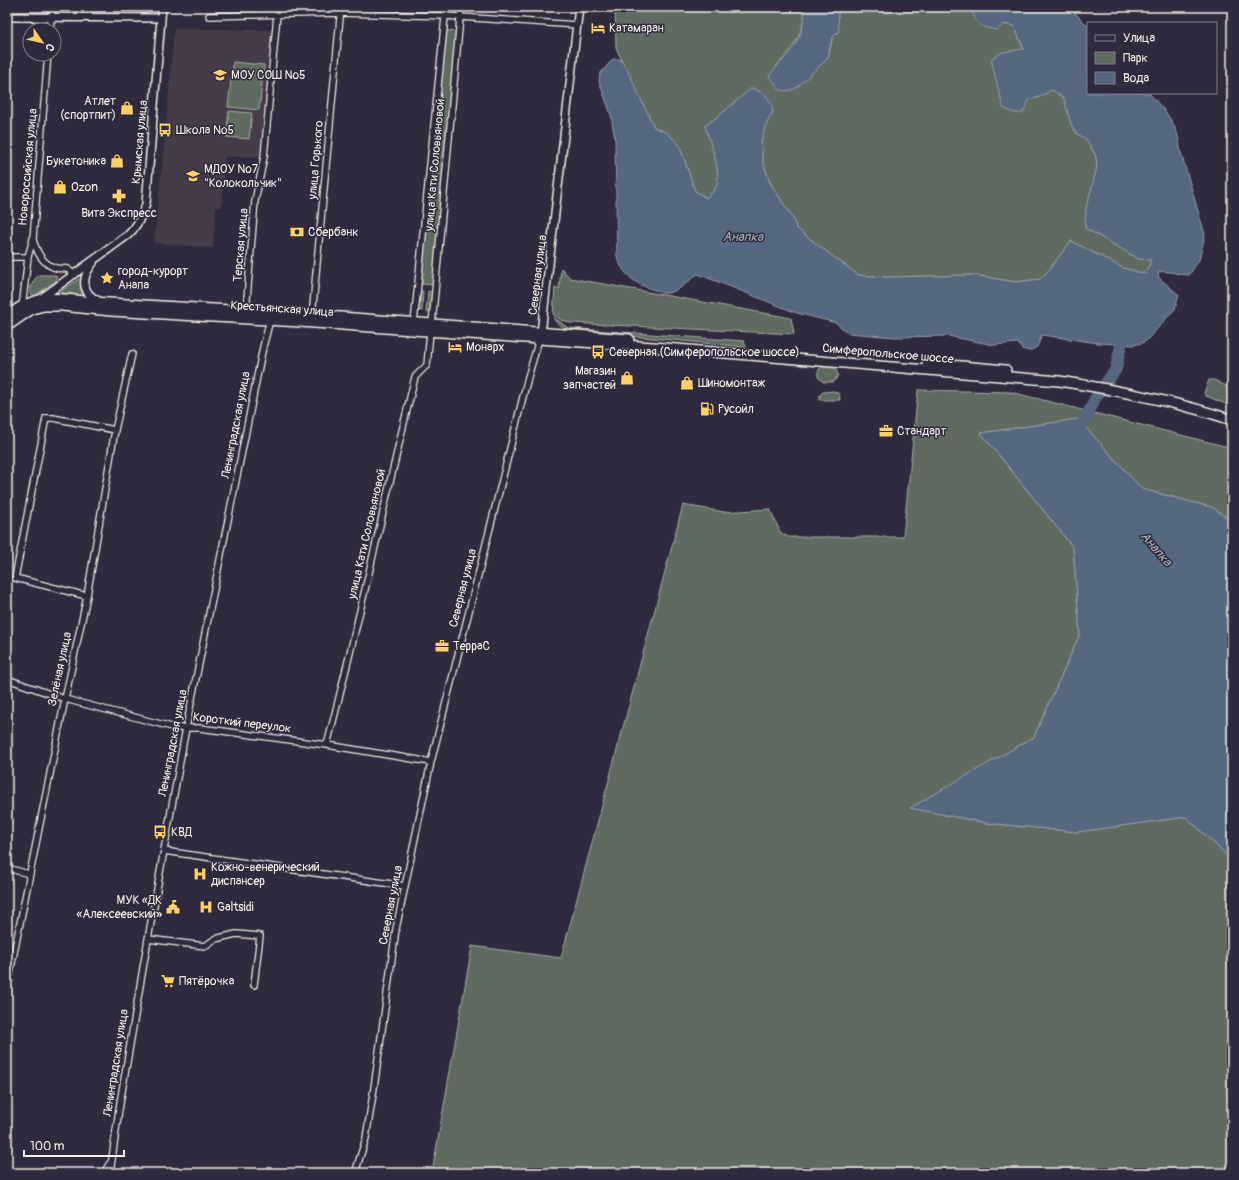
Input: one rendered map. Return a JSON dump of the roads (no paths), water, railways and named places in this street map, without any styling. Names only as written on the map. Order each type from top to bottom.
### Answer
[{"type":"main road","name":"Крестьянская улица","points":[[7,326],[23,311],[40,299],[59,298],[103,303],[414,323],[431,328]]},
{"type":"main road","name":"Крестьянская улица","points":[[7,316],[44,306],[62,306],[111,312],[431,328],[540,336]]},
{"type":"main road","name":"Симферопольское шоссе","points":[[540,336],[842,359],[1091,383],[1192,404],[1232,416]]},
{"type":"main road","name":"Симферопольское шоссе","points":[[1131,392],[1232,420]]},
{"type":"street","points":[[51,22],[52,7]]},
{"type":"street","name":"Крымская улица","points":[[40,299],[97,259],[133,231],[143,214],[146,204],[162,7]]},
{"type":"street","name":"улица Кати Соловьяновой","points":[[414,323],[446,7]]},
{"type":"street","name":"улица Кати Соловьяновой","points":[[327,745],[349,660],[415,377],[427,365],[461,7]]},
{"type":"street","name":"Северная улица","points":[[356,1173],[366,1138],[380,1050],[396,929],[431,762],[519,413],[540,336],[579,7]]},
{"type":"street","points":[[209,16],[278,15],[341,10],[577,26]]},
{"type":"street","name":"улица Горького","points":[[312,316],[341,10]]},
{"type":"street","name":"Терская улица","points":[[246,311],[255,201],[264,158],[278,15]]},
{"type":"street","points":[[7,17],[161,18]]},
{"type":"street","name":"Новороссийская улица","points":[[23,311],[28,257],[33,239],[47,62]]},
{"type":"street","points":[[33,239],[36,250],[46,263],[57,268],[68,269],[74,275]]},
{"type":"street","points":[[7,257],[28,257]]},
{"type":"street","name":"Крымская улица","points":[[97,259],[90,268],[84,284],[88,294],[97,301],[103,303]]},
{"type":"street","name":"Ленинградская улица","points":[[110,1173],[148,939],[186,728],[263,347],[270,320]]},
{"type":"street","name":"Зелёная улица","points":[[7,988],[65,698],[88,596],[115,430],[132,354]]},
{"type":"street","points":[[88,596],[15,578],[46,418],[115,430]]},
{"type":"street","name":"Короткий переулок","points":[[7,680],[65,698],[176,728],[200,728],[327,745],[431,762]]},
{"type":"street","points":[[164,851],[405,886]]},
{"type":"street","points":[[7,868],[29,874]]},
{"type":"street","points":[[148,939],[205,946],[215,939],[236,934],[260,936],[254,985]]},
{"type":"street","points":[[104,1173],[112,1161]]},
{"type":"water","points":[[805,7],[836,7],[838,13],[839,31],[832,38],[828,58],[795,89],[786,91],[780,90],[769,76],[789,53],[799,38]]},
{"type":"water","name":"Анапка","points":[[971,7],[1069,7],[1087,25],[1087,94],[1150,94],[1174,125],[1205,235],[1199,260],[1189,275],[1158,272],[1159,278],[1179,295],[1175,309],[1145,342],[1134,345],[1098,343],[1042,335],[1037,347],[1029,351],[1022,349],[1018,343],[994,345],[948,336],[895,337],[848,333],[836,323],[797,313],[698,274],[680,288],[671,292],[662,293],[636,282],[623,269],[617,257],[615,140],[611,115],[599,81],[600,74],[613,59],[620,59],[627,69],[654,127],[667,133],[679,144],[695,191],[706,198],[715,189],[718,176],[715,158],[705,126],[752,88],[765,94],[771,103],[773,111],[765,127],[761,142],[763,162],[770,183],[793,218],[796,228],[858,275],[885,277],[974,275],[1015,282],[1040,279],[1071,241],[1123,268],[1146,274],[1151,260],[1139,259],[1085,228],[1086,208],[1097,168],[1096,156],[1086,139],[1076,133],[1071,124],[1064,99],[1052,90],[1039,97],[1029,100],[1023,113],[1014,113],[1003,108],[991,59],[1003,52],[1024,49],[1014,26],[1004,24],[997,30],[986,28],[975,18]]},
{"type":"water","points":[[1078,419],[1142,489],[1214,508],[1232,522],[1232,860],[1186,817],[1077,832],[986,823],[910,808],[1034,737],[1080,634],[1073,547],[981,433]]},
{"type":"waterway","points":[[1074,437],[1096,397],[1116,369],[1121,345],[1128,329]]},
{"type":"place","name":"Катамаран","points":[[598,28]]},
{"type":"place","name":"МОУ СОШ №5","points":[[220,75]]},
{"type":"place","name":"Атлет (спортпит)","points":[[127,108]]},
{"type":"place","name":"Школа №5","points":[[165,130]]},
{"type":"place","name":"Букетоника","points":[[117,161]]},
{"type":"place","name":"МДОУ №7 \"Колокольчик\"","points":[[193,176]]},
{"type":"place","name":"Ozon","points":[[60,187]]},
{"type":"place","name":"Вита Экспресс","points":[[119,196]]},
{"type":"place","name":"Сбербанк","points":[[297,232]]},
{"type":"place","name":"город-курорт Анапа","points":[[107,278]]},
{"type":"place","name":"Монарх","points":[[455,347]]},
{"type":"place","name":"Северная (Симферопольское шоссе)","points":[[598,352]]},
{"type":"place","name":"Магазин запчастей","points":[[627,378]]},
{"type":"place","name":"Шиномонтаж","points":[[687,383]]},
{"type":"place","name":"Русойл","points":[[707,409]]},
{"type":"place","name":"Стандарт","points":[[886,431]]},
{"type":"place","name":"ТерраС","points":[[442,646]]},
{"type":"place","name":"КВД","points":[[160,832]]},
{"type":"place","name":"Кожно-венерический диспансер","points":[[200,874]]},
{"type":"place","name":"МУК «ДК «Алексеевский»","points":[[173,907]]},
{"type":"place","name":"Galtsidi","points":[[206,907]]},
{"type":"place","name":"Пятёрочка","points":[[168,981]]}]
